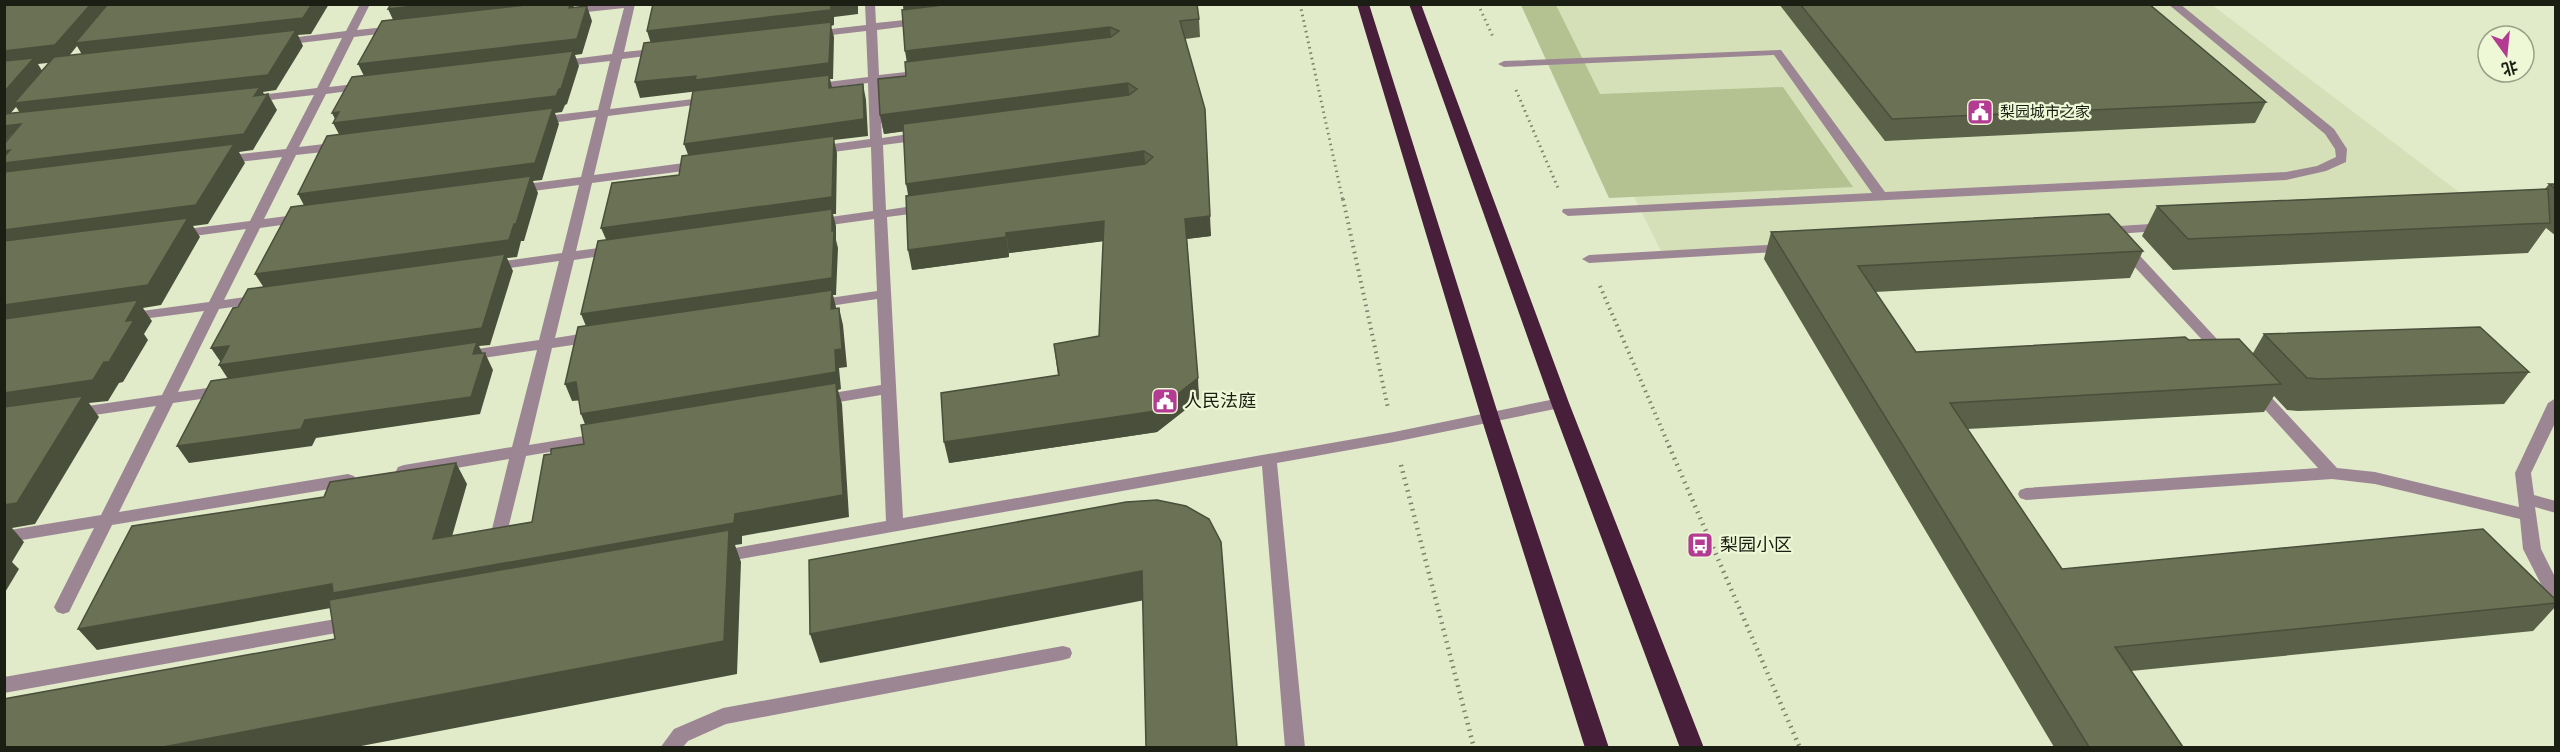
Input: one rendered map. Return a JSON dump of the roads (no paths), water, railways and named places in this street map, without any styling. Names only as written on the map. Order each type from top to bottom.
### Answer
[{"type":"highway","points":[[1363,4],[1490,417],[1597,747]]},
{"type":"highway","points":[[1415,4],[1560,403],[1692,747]]},
{"type":"street","points":[[63,607],[365,4]]},
{"type":"street","points":[[499,533],[618,57],[629,4],[558,12]]},
{"type":"street","points":[[870,4],[895,526]]},
{"type":"street","points":[[1568,212],[2286,176],[2323,168],[2342,159],[2341,148],[2330,132],[2173,4]]},
{"type":"street","points":[[802,35],[940,19]]},
{"type":"street","points":[[268,44],[408,28]]},
{"type":"street","points":[[546,65],[675,50]]},
{"type":"street","points":[[1504,64],[1777,52],[1881,196]]},
{"type":"street","points":[[804,88],[933,72]]},
{"type":"street","points":[[240,100],[380,84]]},
{"type":"street","points":[[523,123],[721,98]]},
{"type":"street","points":[[807,151],[935,134]]},
{"type":"street","points":[[207,162],[348,145]]},
{"type":"street","points":[[503,191],[714,163]]},
{"type":"street","points":[[799,225],[938,206]]},
{"type":"street","points":[[171,235],[313,216]]},
{"type":"street","points":[[2086,232],[2180,226]]},
{"type":"street","points":[[2109,230],[2332,473]]},
{"type":"street","points":[[1589,259],[1802,247]]},
{"type":"street","points":[[473,270],[626,249]]},
{"type":"street","points":[[803,306],[884,294]]},
{"type":"street","points":[[109,319],[272,297]]},
{"type":"street","points":[[442,359],[605,335]]},
{"type":"street","points":[[808,403],[889,389]]},
{"type":"street","points":[[62,415],[235,390]]},
{"type":"street","points":[[696,561],[1394,437],[1560,403]]},
{"type":"street","points":[[2556,403],[2523,474],[2532,549],[2556,597]]},
{"type":"street","points":[[392,473],[623,434]]},
{"type":"street","points":[[1269,459],[1295,747]]},
{"type":"street","points":[[2025,494],[2332,473],[2375,478],[2527,507],[2556,507]]},
{"type":"street","points":[[4,537],[369,477]]},
{"type":"street","points":[[4,685],[368,620]]},
{"type":"street","points":[[670,747],[681,735],[723,716],[1063,653]]},
{"type":"place","name":"梨园城市之家","points":[[1980,112]]},
{"type":"place","name":"人民法庭","points":[[1165,401]]},
{"type":"place","name":"梨园小区","points":[[1700,545]]}]
